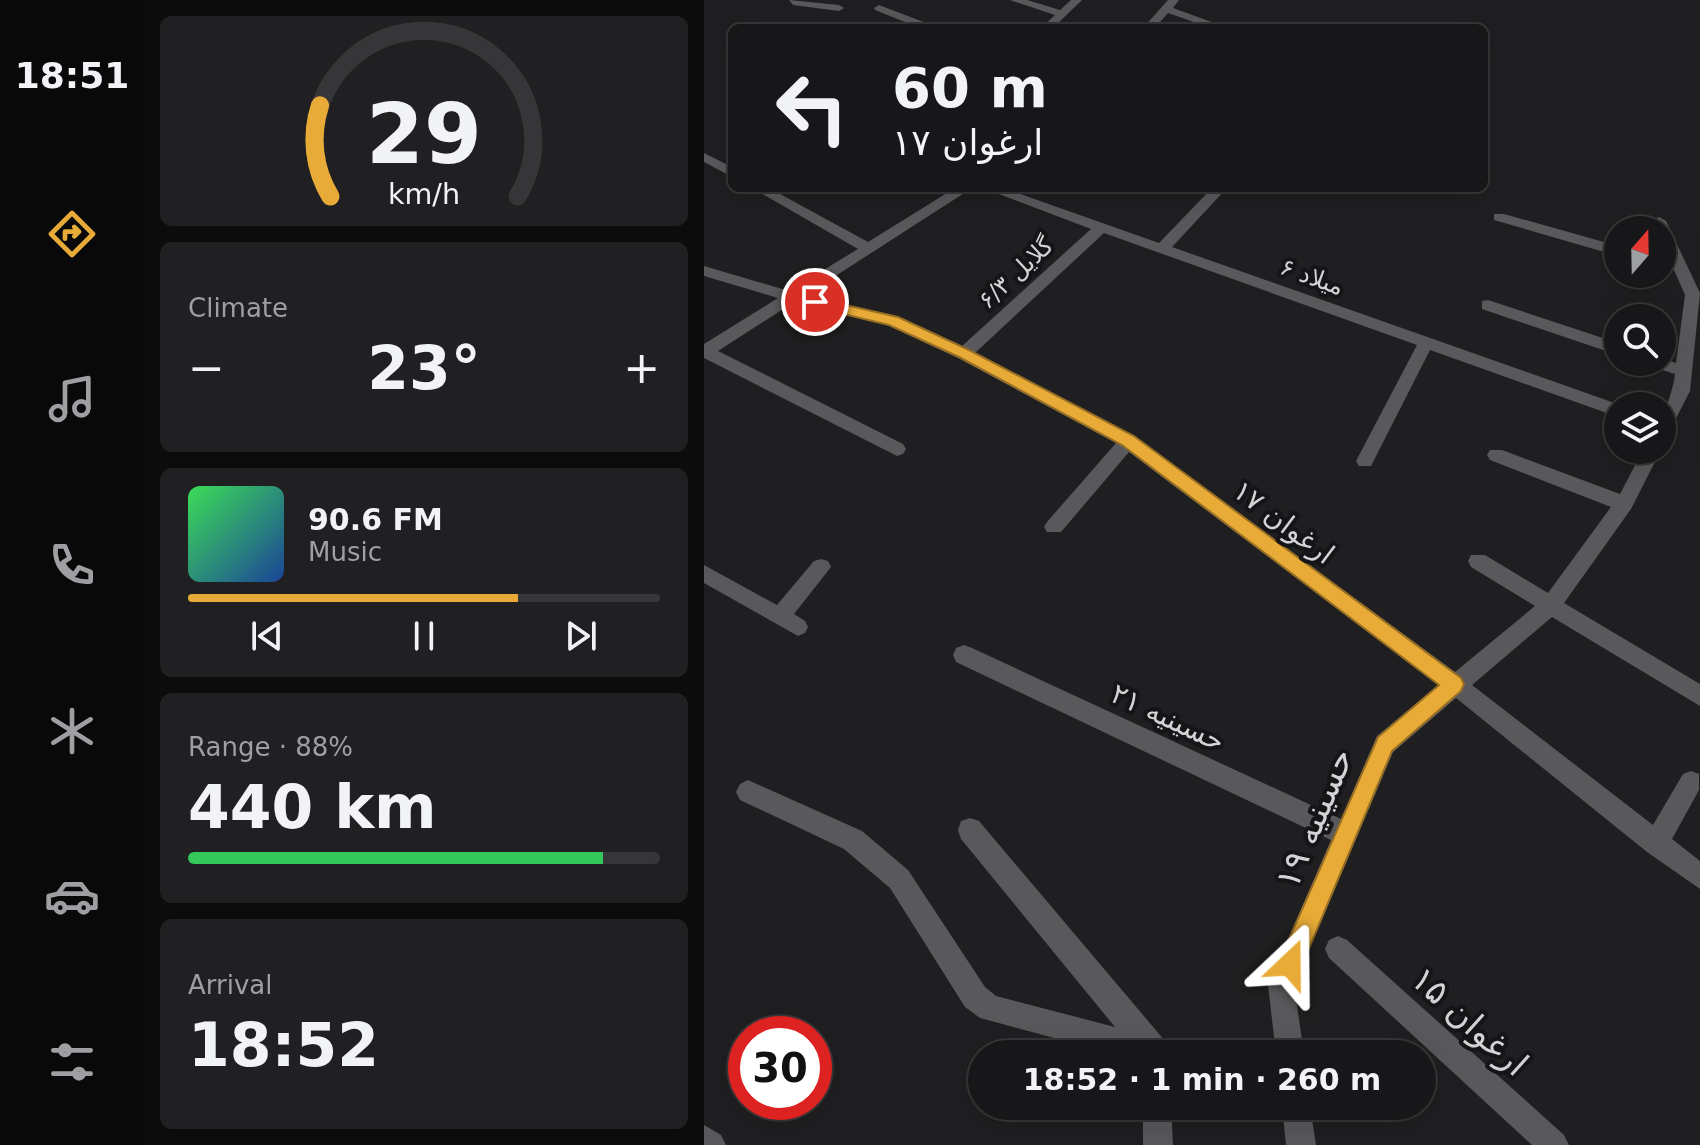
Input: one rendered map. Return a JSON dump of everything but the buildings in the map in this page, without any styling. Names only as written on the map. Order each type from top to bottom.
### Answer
[{"type":"street","points":[[1015,0],[1064,14]]},
{"type":"street","points":[[1052,24],[1077,0]]},
{"type":"street","points":[[791,1],[839,8]]},
{"type":"street","points":[[1153,24],[1171,4],[1214,24]]},
{"type":"street","points":[[879,8],[920,24]]},
{"type":"street","points":[[704,157],[728,171]]},
{"type":"street","points":[[766,192],[867,248]]},
{"type":"street","points":[[897,449],[705,352],[788,296],[958,192]]},
{"type":"street","name":"میلاد ۶","points":[[1001,192],[1604,406]]},
{"type":"street","points":[[1162,249],[1216,192]]},
{"type":"street","points":[[1499,217],[1604,247]]},
{"type":"street","name":"گلایل ۶/۳","points":[[964,354],[1101,228]]},
{"type":"street","points":[[1676,257],[1693,295],[1681,391],[1676,401]]},
{"type":"street","points":[[1676,267],[1700,274]]},
{"type":"street","name":"ارغوان ۱۷","points":[[704,271],[788,296],[893,321],[964,354],[1128,441],[1454,684],[1700,877]]},
{"type":"street","points":[[1488,305],[1604,344]]},
{"type":"street","points":[[1365,461],[1426,343]]},
{"type":"street","points":[[1676,368],[1684,371]]},
{"type":"street","points":[[1054,527],[1128,441]]},
{"type":"street","points":[[1496,455],[1624,504]]},
{"type":"street","name":"حسینیه ۱۹","points":[[1288,1040],[1281,985],[1385,744],[1552,604],[1624,504],[1645,464]]},
{"type":"street","points":[[1478,561],[1700,696]]},
{"type":"street","points":[[704,573],[790,621],[821,567]]},
{"type":"street","name":"حسینیه ۲۱","points":[[964,655],[1346,834]]},
{"type":"street","points":[[1656,843],[1691,782]]},
{"type":"street","points":[[748,792],[853,840],[899,879],[975,997],[990,1008],[1107,1040]]},
{"type":"street","points":[[970,830],[1144,1040]]},
{"type":"street","name":"ارغوان ۱۵","points":[[1338,949],[1554,1145]]},
{"type":"street","points":[[1157,1120],[1158,1145]]},
{"type":"street","points":[[1298,1120],[1301,1145]]},
{"type":"street","points":[[704,1140],[711,1145]]},
{"type":"route","points":[[815,302],[893,321],[943,343],[1128,441],[1454,684],[1385,744],[1290,964]]}]
